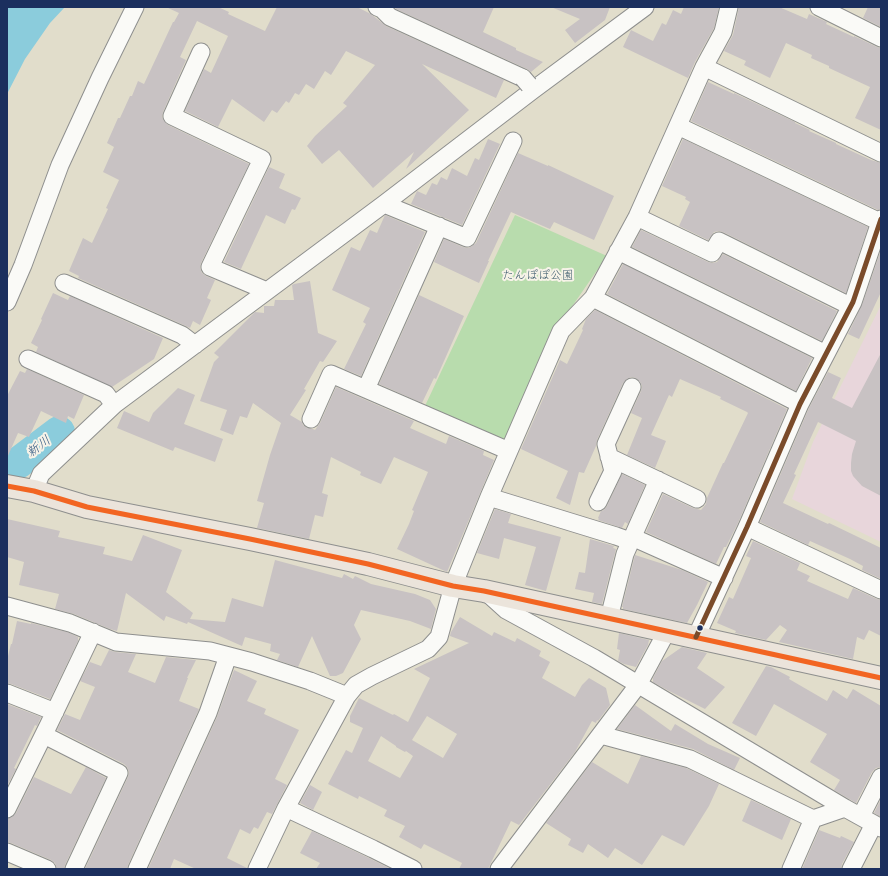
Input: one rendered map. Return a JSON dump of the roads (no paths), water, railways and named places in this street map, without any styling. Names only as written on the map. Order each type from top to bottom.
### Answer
[{"type":"main road","points":[[7,486],[34,491],[86,507],[346,560],[453,586],[484,591],[881,678]]},
{"type":"street","points":[[7,302],[23,265],[60,165],[135,7]]},
{"type":"street","points":[[34,491],[41,474],[114,405],[384,204],[529,84],[645,7]]},
{"type":"street","points":[[256,869],[286,808],[347,696],[356,685],[428,649],[439,637],[453,586],[508,451],[561,331],[593,298],[637,217],[704,67],[723,32],[729,7]]},
{"type":"street","points":[[819,7],[881,38]]},
{"type":"street","points":[[381,8],[390,17],[529,84]]},
{"type":"street","points":[[201,52],[172,116],[262,159],[210,267],[267,291]]},
{"type":"street","points":[[704,67],[881,153]]},
{"type":"street","points":[[678,126],[880,221],[850,306],[800,404],[747,528],[696,637]]},
{"type":"street","points":[[384,204],[468,238],[513,141]]},
{"type":"street","points":[[637,217],[712,253],[719,241],[850,306]]},
{"type":"street","points":[[366,389],[439,226]]},
{"type":"street","points":[[618,252],[826,354]]},
{"type":"street","points":[[64,283],[182,335],[195,345]]},
{"type":"street","points":[[593,298],[800,404]]},
{"type":"street","points":[[28,359],[106,394],[114,405]]},
{"type":"street","points":[[311,419],[331,374],[508,451]]},
{"type":"street","points":[[598,502],[613,471],[606,444],[632,387]]},
{"type":"street","points":[[609,457],[697,499]]},
{"type":"street","points":[[609,618],[625,554],[658,480]]},
{"type":"street","points":[[489,497],[616,536],[631,539],[724,578]]},
{"type":"street","points":[[747,528],[881,590]]},
{"type":"street","points":[[484,591],[506,610],[594,658],[872,823]]},
{"type":"street","points":[[7,606],[70,623],[116,642],[210,652],[252,662],[310,681],[347,696]]},
{"type":"street","points":[[499,869],[638,685],[667,631]]},
{"type":"street","points":[[7,809],[93,632]]},
{"type":"street","points":[[137,869],[208,713],[228,656]]},
{"type":"street","points":[[7,693],[55,712]]},
{"type":"street","points":[[44,735],[120,773],[74,869]]},
{"type":"street","points":[[601,735],[690,760],[813,819],[845,808]]},
{"type":"street","points":[[851,869],[872,823],[881,777]]},
{"type":"street","points":[[286,808],[413,869]]},
{"type":"street","points":[[791,869],[813,819]]},
{"type":"street","points":[[7,852],[47,869]]},
{"type":"water","points":[[8,7],[65,7],[50,23],[25,59],[7,94],[7,10]]},
{"type":"waterway","name":"新川","points":[[18,463],[59,432]]},
{"type":"park label","name":"たんぽぽ公園","points":[[538,276]]}]
